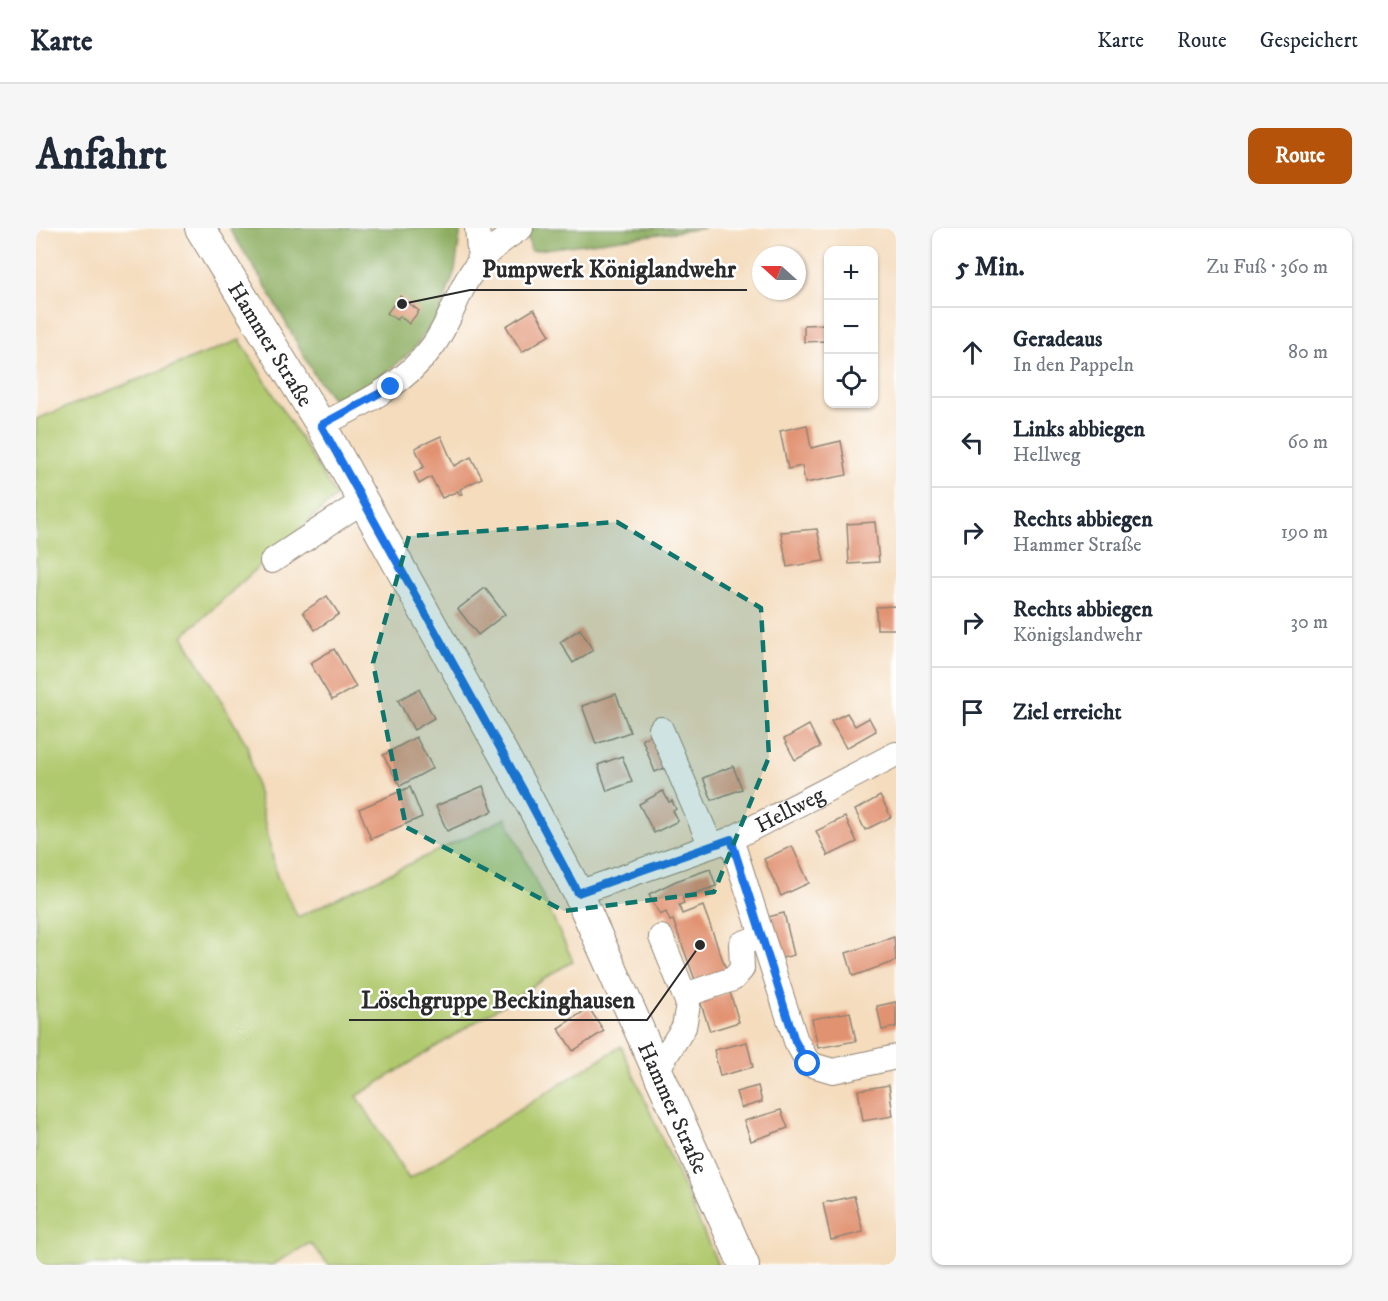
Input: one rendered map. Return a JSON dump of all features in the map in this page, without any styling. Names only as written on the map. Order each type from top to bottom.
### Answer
[{"type":"main road","name":"Hammer Straße","points":[[200,228],[321,425],[578,893],[744,1265]]},
{"type":"street","points":[[477,228],[480,260]]},
{"type":"street","points":[[321,425],[372,399],[410,371],[431,349],[444,330],[468,277],[480,260],[492,248],[521,228]]},
{"type":"street","points":[[272,561],[363,501]]},
{"type":"street","points":[[661,729],[721,843],[761,936],[795,1041],[808,1064],[833,1071],[896,1057]]},
{"type":"street","name":"Hellweg","points":[[578,893],[721,843],[896,754]]},
{"type":"street","points":[[685,995],[733,979],[742,969],[741,944],[761,936]]},
{"type":"street","points":[[656,1071],[684,1027],[688,1004],[661,937]]},
{"type":"highlighted area","points":[[617,522],[761,608],[769,757],[714,892],[564,911],[406,827],[373,663],[409,536]]},
{"type":"green space","points":[[229,228],[461,228],[455,270],[440,314],[413,350],[386,373],[336,403],[315,376],[265,285]]},
{"type":"green space","points":[[526,228],[705,228],[531,251]]},
{"type":"green space","points":[[240,340],[336,496],[183,636],[247,745],[277,876],[298,917],[506,818],[573,961],[357,1096],[409,1179],[621,1046],[718,1265],[329,1265],[310,1243],[272,1265],[36,1265],[36,419]]},
{"type":"building","points":[[400,296],[419,311],[409,324],[400,316],[397,320],[387,313]]},
{"type":"building","points":[[534,309],[550,335],[522,352],[506,326]]},
{"type":"building","points":[[824,324],[824,341],[804,342],[804,325]]},
{"type":"building","points":[[807,425],[811,448],[841,441],[847,475],[805,483],[802,466],[788,469],[780,431]]},
{"type":"building","points":[[441,436],[454,466],[471,457],[482,478],[460,489],[462,494],[460,495],[458,491],[442,498],[431,477],[419,484],[414,472],[424,467],[415,448]]},
{"type":"building","points":[[875,522],[879,562],[849,564],[847,524]]},
{"type":"building","points":[[817,529],[824,561],[787,567],[781,532]]},
{"type":"building","points":[[485,588],[505,614],[478,635],[458,609]]},
{"type":"building","points":[[327,596],[339,614],[315,630],[303,612]]},
{"type":"building","points":[[896,606],[896,629],[877,629],[876,607]]},
{"type":"building","points":[[580,629],[593,650],[573,663],[560,642]]},
{"type":"building","points":[[334,649],[356,687],[332,700],[310,663]]},
{"type":"building","points":[[419,689],[434,718],[414,730],[398,700]]},
{"type":"building","points":[[616,694],[630,732],[596,744],[582,706]]},
{"type":"building","points":[[847,713],[855,726],[869,718],[876,731],[846,748],[831,721]]},
{"type":"building","points":[[809,725],[820,747],[795,760],[784,739]]},
{"type":"building","points":[[658,733],[671,765],[655,772],[642,739]]},
{"type":"building","points":[[416,737],[433,768],[400,786],[383,755]]},
{"type":"building","points":[[622,756],[632,782],[607,791],[598,765]]},
{"type":"building","points":[[733,766],[742,789],[712,800],[703,778]]},
{"type":"building","points":[[483,786],[493,811],[447,831],[436,806]]},
{"type":"building","points":[[410,787],[422,817],[371,839],[359,809]]},
{"type":"building","points":[[663,791],[676,809],[673,811],[678,821],[654,833],[639,804]]},
{"type":"building","points":[[880,796],[891,817],[865,830],[855,810]]},
{"type":"building","points":[[845,817],[857,842],[828,856],[816,831]]},
{"type":"building","points":[[792,846],[809,883],[781,896],[764,859]]},
{"type":"building","points":[[710,869],[716,886],[682,898],[684,903],[679,905],[682,914],[703,906],[726,969],[698,988],[673,920],[670,921],[666,912],[660,915],[649,894]]},
{"type":"building","points":[[784,913],[794,955],[774,960],[764,918]]},
{"type":"building","points":[[894,937],[896,961],[853,976],[846,953]]},
{"type":"building","points":[[730,992],[739,1022],[710,1031],[700,1001]]},
{"type":"building","points":[[896,1002],[896,1027],[882,1030],[877,1006]]},
{"type":"building","points":[[589,1008],[604,1031],[573,1051],[558,1028]]},
{"type":"building","points":[[850,1012],[856,1041],[818,1048],[812,1019]]},
{"type":"building","points":[[747,1042],[753,1067],[720,1076],[714,1050]]},
{"type":"building","points":[[889,1085],[893,1116],[863,1121],[858,1090]]},
{"type":"building","points":[[758,1086],[762,1102],[741,1108],[736,1092]]},
{"type":"building","points":[[781,1110],[788,1128],[751,1141],[744,1121]]},
{"type":"building","points":[[854,1196],[863,1232],[831,1240],[823,1203]]},
{"type":"place","name":"Pumpwerk Königlandwehr","points":[[402,304]]},
{"type":"place","name":"Löschgruppe Beckinghausen","points":[[700,945]]},
{"type":"route","points":[[391,387],[321,425],[578,893],[731,839],[795,1041],[808,1064]]}]
